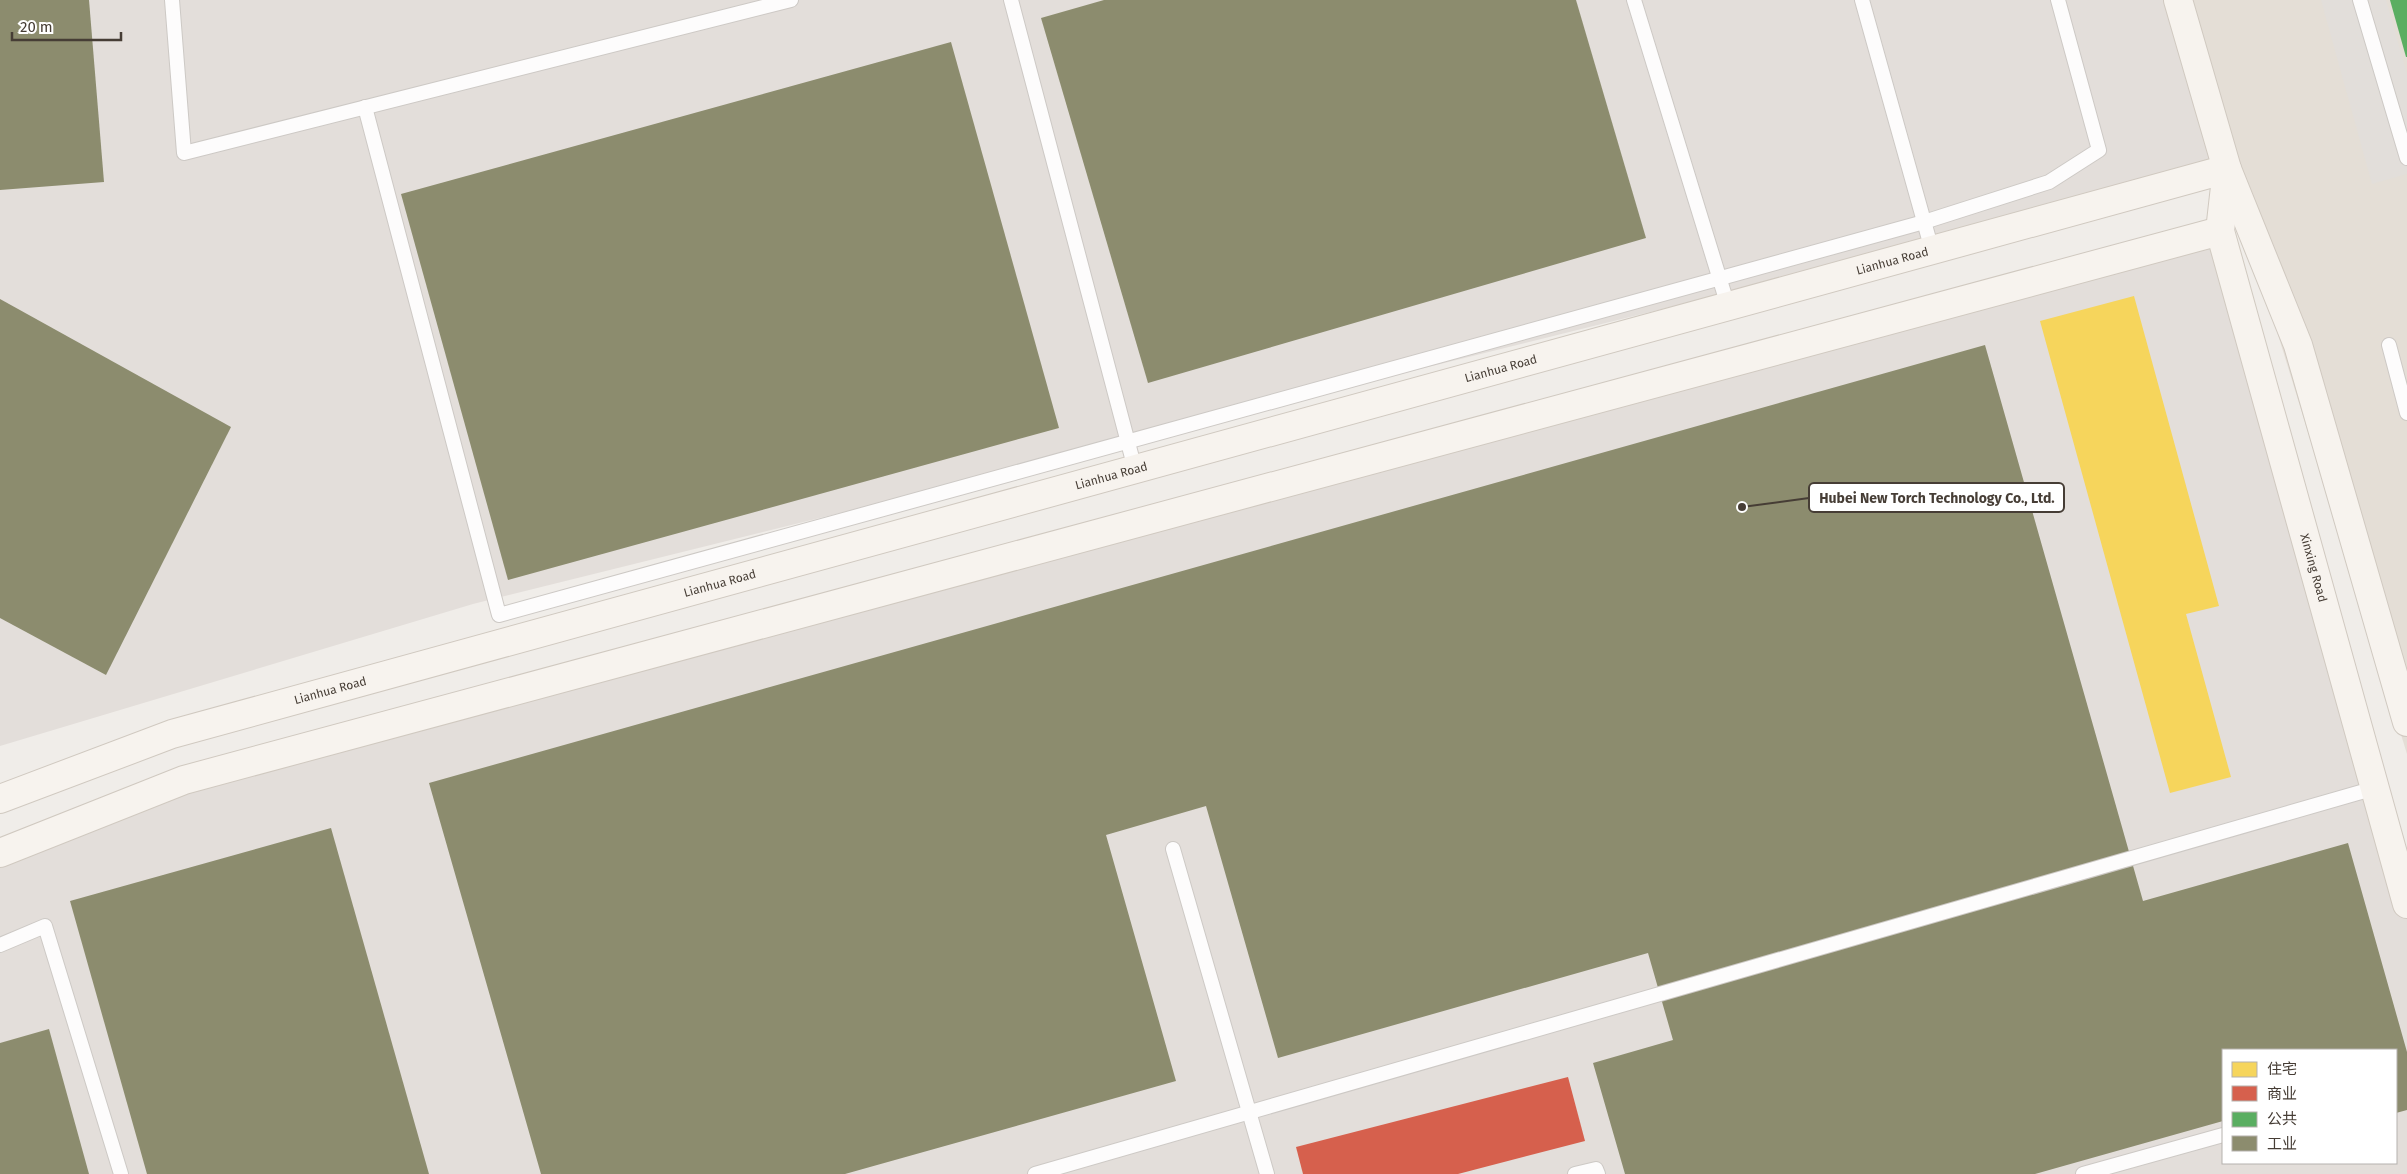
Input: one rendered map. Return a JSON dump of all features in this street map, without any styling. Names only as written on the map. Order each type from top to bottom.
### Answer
[{"type":"street","points":[[2178,0],[2227,169],[2298,345],[2407,722]]},
{"type":"street","points":[[0,853],[184,780],[2220,231],[2227,169]]},
{"type":"street","name":"Lianhua Road","points":[[0,799],[172,734],[2227,169]]},
{"type":"street","name":"Xinxing Road","points":[[2220,231],[2407,904]]},
{"type":"lane","points":[[172,0],[184,153],[791,0]]},
{"type":"lane","points":[[1011,0],[1134,469]]},
{"type":"lane","points":[[1634,0],[1728,306]]},
{"type":"lane","points":[[1862,0],[1932,250]]},
{"type":"lane","points":[[365,107],[498,615],[1924,222],[2049,182],[2099,150],[2058,0]]},
{"type":"lane","points":[[2360,0],[2407,158]]},
{"type":"lane","points":[[2389,345],[2407,413]]},
{"type":"lane","points":[[1035,1174],[2375,788]]},
{"type":"lane","points":[[1173,849],[1267,1174]]},
{"type":"lane","points":[[0,944],[45,926],[121,1174]]},
{"type":"lane","points":[[2082,1174],[2222,1135]]},
{"type":"lane","points":[[1575,1174],[1596,1169],[1598,1174]]},
{"type":"shaded area","points":[[0,0],[2178,0],[2227,169],[473,604],[0,746]]},
{"type":"shaded area","points":[[2178,0],[2407,0],[2407,754],[2227,169]]},
{"type":"shaded area","points":[[2321,0],[2386,0],[2407,74],[2407,174],[2372,184]]},
{"type":"shaded area","points":[[2209,234],[2407,917],[2407,1174],[0,1174],[0,853],[184,780]]},
{"type":"building: 住宅","points":[[2134,296],[2219,606],[2186,614],[2231,777],[2170,793],[2040,321]]},
{"type":"building: 商业","points":[[1568,1077],[1585,1141],[1458,1174],[1303,1174],[1296,1147]]},
{"type":"building: 公共","points":[[2390,0],[2407,0],[2407,57],[2406,57]]},
{"type":"building: 工业","points":[[0,0],[89,0],[104,182],[0,190]]},
{"type":"building: 工业","points":[[1104,0],[1576,0],[1646,238],[1148,383],[1041,18]]},
{"type":"building: 工业","points":[[951,42],[1059,428],[508,580],[401,194]]},
{"type":"building: 工业","points":[[0,299],[231,427],[106,675],[0,618]]},
{"type":"building: 工业","points":[[1985,345],[2143,901],[2348,843],[2407,1052],[2407,1110],[2397,1113],[2397,1049],[2222,1049],[2222,1121],[2035,1174],[1625,1174],[1593,1063],[1673,1040],[1648,953],[1278,1058],[1206,806],[1106,835],[1176,1081],[845,1174],[541,1174],[429,783]]},
{"type":"building: 工业","points":[[331,828],[429,1174],[147,1174],[70,901]]},
{"type":"building: 工业","points":[[49,1029],[89,1174],[0,1174],[0,1043]]},
{"type":"place","name":"Hubei New Torch Technology Co., Ltd.","points":[[1742,507]]}]
